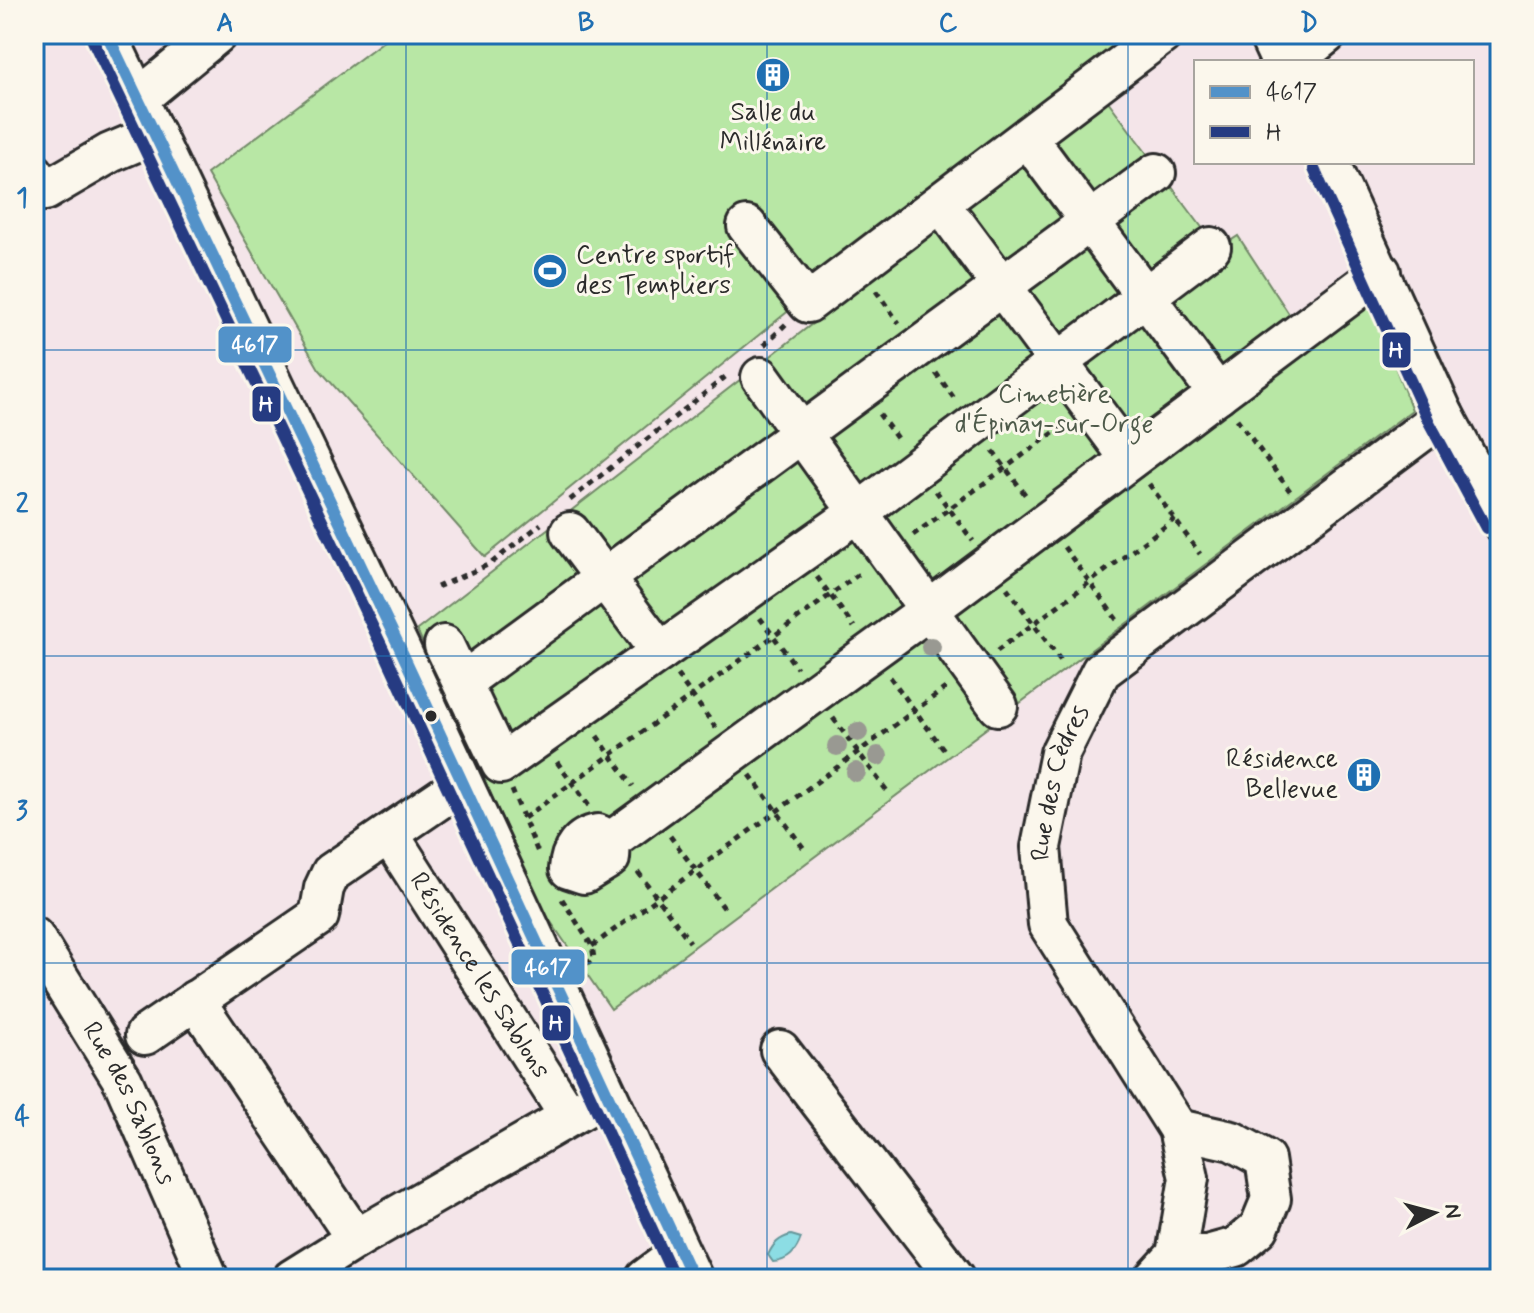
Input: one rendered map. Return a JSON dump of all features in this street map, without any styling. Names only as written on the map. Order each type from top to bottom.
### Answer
[{"type":"street","points":[[107,34],[686,1266],[645,1279]]},
{"type":"street","points":[[138,99],[217,34]]},
{"type":"street","points":[[747,226],[808,303],[1163,34]]},
{"type":"street","points":[[1268,34],[1280,60]]},
{"type":"street","points":[[1294,60],[1327,34]]},
{"type":"street","points":[[34,173],[45,191],[110,153],[155,134]]},
{"type":"street","points":[[1041,156],[1218,394]]},
{"type":"street","points":[[1330,164],[1444,415],[1500,521]]},
{"type":"street","points":[[464,681],[1156,173]]},
{"type":"street","points":[[955,223],[1130,459]]},
{"type":"street","points":[[444,645],[464,681],[501,764],[859,512],[1211,247]]},
{"type":"street","points":[[517,903],[560,876],[572,851],[588,836],[598,834],[611,841],[929,610],[1381,272]]},
{"type":"street","points":[[752,365],[998,706]]},
{"type":"street","name":"Rue des Cèdres","points":[[1165,1267],[1189,1178],[1178,1129],[1048,924],[1041,847],[1060,753],[1101,671],[1444,415]]},
{"type":"street","points":[[562,517],[660,652]]},
{"type":"street","points":[[145,1035],[319,916],[324,888],[331,873],[462,784]]},
{"type":"street","name":"Résidence les Sablons","points":[[389,834],[569,1116]]},
{"type":"street","name":"Rue des Sablons","points":[[34,937],[123,1081],[209,1279]]},
{"type":"street","points":[[195,1000],[356,1239]]},
{"type":"street","points":[[780,1050],[956,1279]]},
{"type":"street","points":[[292,1279],[607,1095]]},
{"type":"street","points":[[1165,1267],[1236,1247],[1259,1228],[1271,1199],[1265,1159],[1232,1141],[1178,1129]]},
{"type":"path","points":[[876,291],[1117,621]]},
{"type":"path","points":[[437,587],[490,564],[562,517],[752,365],[808,303]]},
{"type":"path","points":[[862,390],[1061,661]]},
{"type":"path","points":[[1218,394],[1291,492]]},
{"type":"path","points":[[524,818],[1091,406]]},
{"type":"path","points":[[1130,459],[1200,554]]},
{"type":"path","points":[[592,946],[1175,519]]},
{"type":"path","points":[[501,764],[524,818],[560,876],[592,946],[594,958],[555,984]]},
{"type":"green space","name":"Centre sportif des Templiers","points":[[393,34],[1130,34],[485,557],[319,369],[207,174]]},
{"type":"green space","name":"Cimetière d'Épinay-sur-Orge","points":[[1105,97],[1218,249],[1238,236],[1295,323],[1356,269],[1412,410],[611,1009],[544,912],[417,630]]},
{"type":"water","points":[[791,1235],[801,1238],[794,1251],[788,1258],[773,1262],[768,1255],[772,1248]]},
{"type":"transit line","name":"4617","points":[[107,34],[399,646],[693,1279]]},
{"type":"transit line","name":"H","points":[[93,41],[385,653],[675,1279]]},
{"type":"transit line","name":"H","points":[[1314,169],[1429,422],[1486,528]]},
{"type":"place","name":"Salle du Millénaire","points":[[773,75]]},
{"type":"place","name":"Centre sportif des Templiers","points":[[550,271]]},
{"type":"place","name":"Résidence Bellevue","points":[[1364,775]]}]
